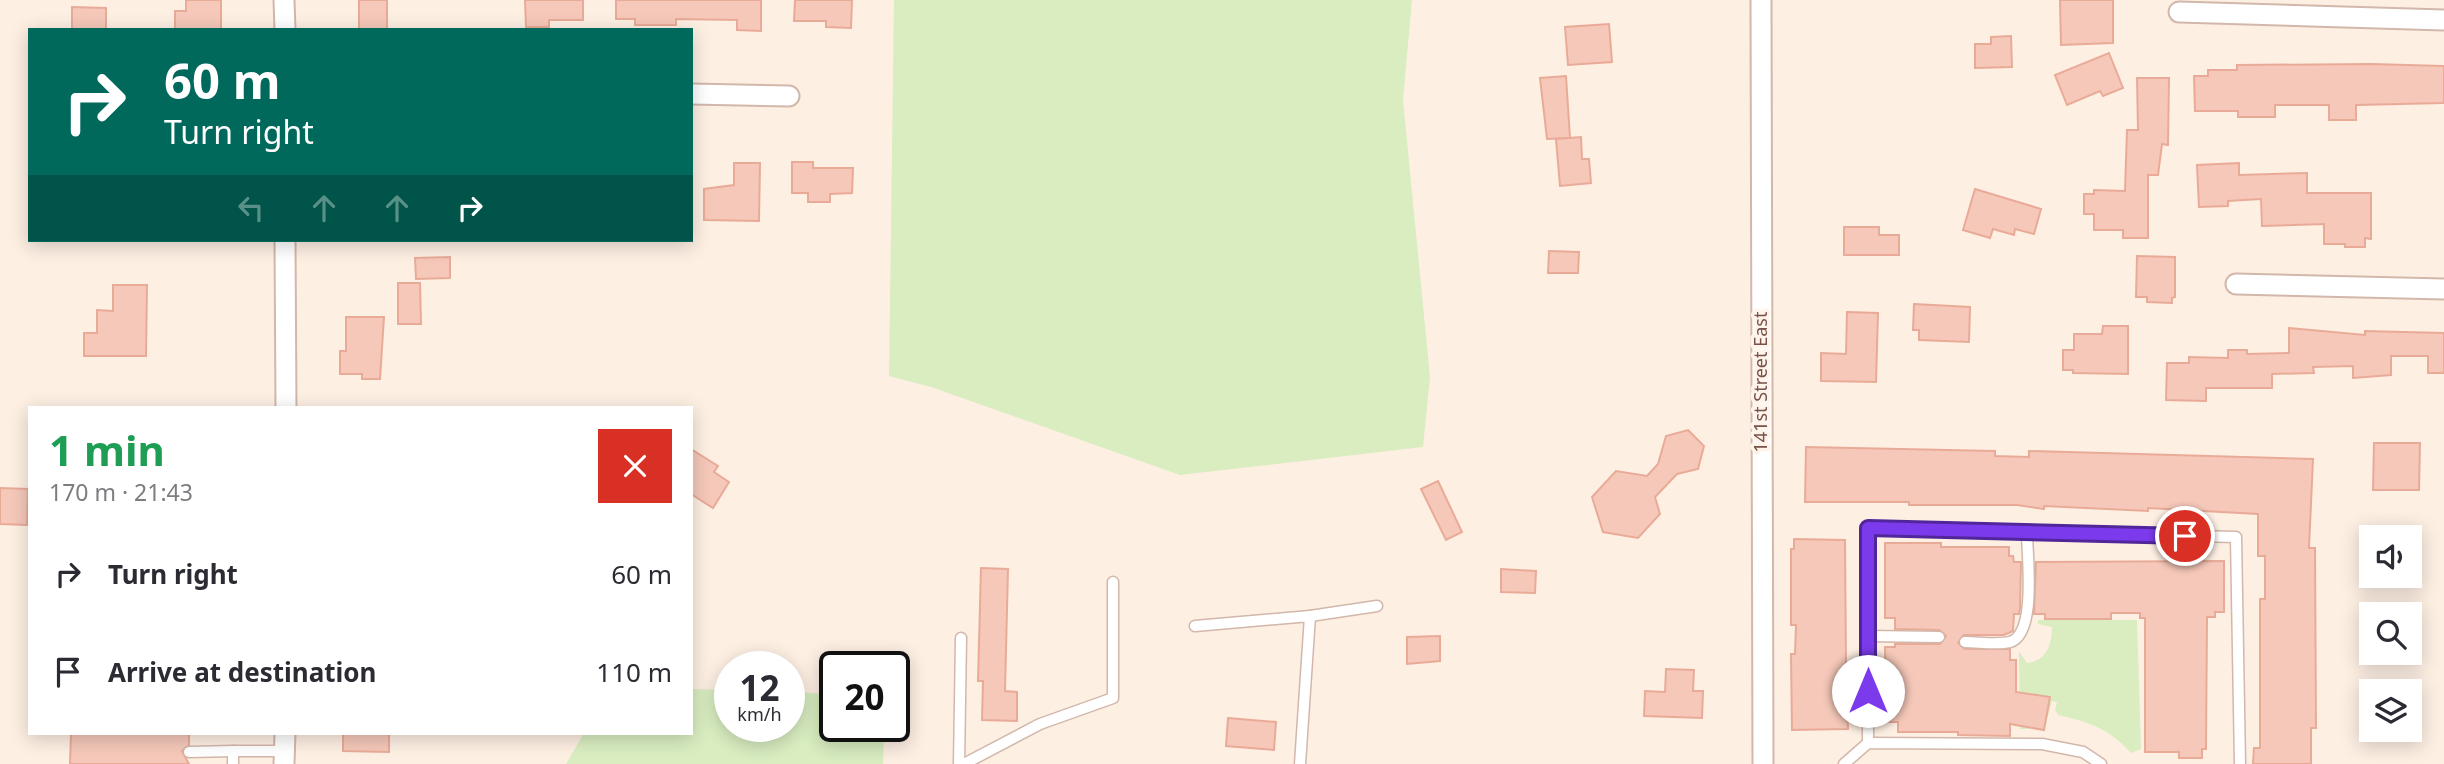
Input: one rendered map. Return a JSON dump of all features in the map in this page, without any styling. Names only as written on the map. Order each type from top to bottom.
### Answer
[{"type":"street","points":[[284,0],[285,28]]},
{"type":"street","name":"141st Street East","points":[[1761,0],[1763,764]]},
{"type":"street","points":[[2179,12],[2444,20]]},
{"type":"street","points":[[693,94],[789,96]]},
{"type":"street","points":[[285,242],[286,406]]},
{"type":"street","points":[[2236,284],[2444,289]]},
{"type":"lane","points":[[1868,743],[1868,528],[2236,537],[2240,764]]},
{"type":"lane","points":[[1965,642],[2011,641],[2023,631],[2027,610],[2027,532]]},
{"type":"lane","points":[[964,764],[1040,724],[1113,698],[1113,582]]},
{"type":"lane","points":[[1195,626],[1377,607]]},
{"type":"lane","points":[[1300,764],[1310,615]]},
{"type":"lane","points":[[1868,636],[1938,637]]},
{"type":"lane","points":[[958,764],[961,638]]},
{"type":"lane","points":[[1844,764],[1868,743],[2042,744],[2083,752],[2101,764]]},
{"type":"lane","points":[[189,752],[284,749]]},
{"type":"lane","points":[[233,751],[233,764]]},
{"type":"green space","points":[[894,0],[1412,0],[1403,100],[1430,377],[1423,447],[1180,475],[931,387],[889,376]]},
{"type":"green space","points":[[2038,620],[2137,620],[2141,749],[2131,753],[2115,738],[2098,728],[2058,715],[2055,710],[2057,702],[2052,701],[2048,716],[2029,729],[2020,729],[2019,651],[2027,663],[2034,662],[2044,655],[2051,640],[2052,627],[2038,624]]},
{"type":"green space","points":[[693,689],[714,690],[714,742],[805,742],[805,692],[819,694],[819,742],[884,742],[883,764],[566,764],[583,735],[693,735]]},
{"type":"building","points":[[186,0],[221,0],[221,28],[175,28],[175,11],[186,11]]},
{"type":"building","points":[[359,0],[387,0],[387,28],[359,28]]},
{"type":"building","points":[[525,0],[583,0],[583,20],[549,20],[549,27],[526,27]]},
{"type":"building","points":[[616,0],[761,0],[761,31],[737,30],[737,20],[676,19],[676,25],[635,25],[635,19],[616,19]]},
{"type":"building","points":[[795,0],[852,0],[851,28],[826,27],[826,21],[794,21]]},
{"type":"building","points":[[2060,0],[2113,0],[2113,43],[2061,45]]},
{"type":"building","points":[[72,7],[106,8],[106,28],[72,28]]},
{"type":"building","points":[[1609,24],[1612,62],[1568,65],[1565,27]]},
{"type":"building","points":[[2011,36],[2012,67],[1975,68],[1975,44],[1991,44],[1991,37]]},
{"type":"building","points":[[2109,53],[2123,88],[2103,96],[2100,91],[2067,105],[2055,75]]},
{"type":"building","points":[[2237,65],[2444,66],[2444,103],[2356,105],[2356,120],[2329,120],[2329,105],[2275,105],[2275,117],[2238,117],[2238,111],[2195,111],[2194,76],[2208,76],[2208,70],[2237,70]]},
{"type":"building","points":[[1566,76],[1570,138],[1547,139],[1540,78]]},
{"type":"building","points":[[2137,78],[2169,78],[2168,145],[2162,144],[2158,175],[2148,175],[2148,238],[2123,238],[2123,230],[2094,230],[2094,214],[2084,214],[2084,194],[2094,194],[2094,190],[2125,191],[2127,130],[2138,130]]},
{"type":"building","points":[[1581,137],[1582,159],[1589,159],[1591,183],[1560,186],[1556,139]]},
{"type":"building","points":[[792,162],[813,162],[813,168],[853,168],[852,193],[830,194],[830,202],[808,202],[808,193],[792,193]]},
{"type":"building","points":[[734,163],[760,163],[759,221],[704,220],[704,189],[734,185]]},
{"type":"building","points":[[2239,163],[2239,175],[2307,173],[2307,193],[2371,193],[2371,239],[2365,238],[2365,247],[2345,247],[2345,244],[2324,244],[2324,224],[2262,226],[2261,199],[2228,201],[2228,206],[2199,207],[2197,165]]},
{"type":"building","points":[[1975,189],[2041,209],[2034,234],[2015,229],[2014,235],[1993,229],[1990,238],[1963,230]]},
{"type":"building","points":[[1844,227],[1879,227],[1879,235],[1899,235],[1899,255],[1844,255]]},
{"type":"building","points":[[1549,251],[1579,252],[1578,273],[1548,273]]},
{"type":"building","points":[[2137,256],[2175,257],[2175,297],[2172,298],[2172,303],[2147,302],[2147,297],[2136,297]]},
{"type":"building","points":[[450,257],[450,278],[416,279],[415,258]]},
{"type":"building","points":[[398,283],[420,283],[421,324],[398,324]]},
{"type":"building","points":[[113,285],[147,285],[146,356],[84,356],[84,333],[97,333],[97,310],[113,311]]},
{"type":"building","points":[[1914,304],[1970,307],[1969,342],[1919,340],[1919,330],[1913,330]]},
{"type":"building","points":[[1847,312],[1878,313],[1876,382],[1821,381],[1821,353],[1846,354]]},
{"type":"building","points":[[346,317],[384,317],[380,379],[362,379],[362,374],[340,374],[340,351],[346,351]]},
{"type":"building","points":[[2103,326],[2128,326],[2128,374],[2073,373],[2073,370],[2063,370],[2063,350],[2074,350],[2074,334],[2102,334]]},
{"type":"building","points":[[2289,328],[2365,335],[2365,331],[2444,333],[2444,373],[2428,373],[2428,356],[2391,356],[2391,375],[2353,378],[2353,366],[2313,367],[2314,373],[2272,374],[2272,388],[2206,388],[2206,401],[2166,400],[2167,363],[2189,363],[2189,357],[2228,358],[2228,350],[2247,350],[2247,354],[2289,353]]},
{"type":"building","points":[[1688,430],[1704,446],[1698,469],[1677,474],[1655,497],[1660,514],[1638,538],[1603,532],[1592,497],[1616,471],[1647,476],[1658,464],[1666,436]]},
{"type":"building","points":[[2374,443],[2420,443],[2419,490],[2373,490]]},
{"type":"building","points":[[1806,447],[1995,451],[1995,456],[2029,457],[2029,451],[2313,459],[2309,548],[2315,548],[2316,728],[2311,728],[2311,764],[2253,764],[2254,748],[2260,748],[2260,599],[2265,599],[2265,556],[2258,556],[2258,514],[2148,508],[2148,511],[2044,506],[2044,509],[2017,505],[1909,505],[1909,502],[1805,502]]},
{"type":"building","points":[[693,450],[718,466],[714,472],[729,482],[713,508],[693,495]]},
{"type":"building","points":[[1438,481],[1462,532],[1446,540],[1421,489]]},
{"type":"building","points":[[0,488],[28,489],[27,525],[0,524]]},
{"type":"building","points":[[1794,539],[1845,540],[1846,669],[1841,669],[1842,703],[1847,703],[1848,729],[1792,730],[1791,654],[1795,654],[1796,625],[1791,625],[1791,549],[1794,549]]},
{"type":"building","points":[[1885,543],[1941,543],[1941,547],[2009,547],[2009,556],[2013,556],[2014,562],[2021,562],[2020,609],[2019,614],[2014,614],[2013,631],[2004,635],[1964,635],[1958,643],[1965,649],[2010,649],[2010,660],[2016,660],[2016,692],[2050,697],[2044,730],[2010,724],[2010,736],[1958,735],[1958,732],[1898,732],[1898,722],[1886,722],[1885,647],[1895,647],[1895,644],[1940,644],[1946,636],[1939,630],[1895,629],[1895,618],[1885,618]]},
{"type":"building","points":[[2224,561],[2224,612],[2215,612],[2215,617],[2207,617],[2206,749],[2202,749],[2202,758],[2179,758],[2179,752],[2145,752],[2145,618],[2140,618],[2140,613],[2111,613],[2111,619],[2045,619],[2045,614],[2034,614],[2036,562]]},
{"type":"building","points":[[981,568],[1008,569],[1005,691],[1017,692],[1017,721],[982,720],[983,681],[978,681]]},
{"type":"building","points":[[1501,569],[1536,571],[1535,593],[1501,592]]},
{"type":"building","points":[[1440,636],[1440,661],[1407,664],[1407,637]]},
{"type":"building","points":[[1666,669],[1694,670],[1693,691],[1703,691],[1702,718],[1644,716],[1645,691],[1665,692]]},
{"type":"building","points":[[1228,718],[1276,722],[1274,750],[1226,746]]},
{"type":"building","points":[[71,735],[189,735],[189,745],[182,751],[189,764],[70,764]]},
{"type":"building","points":[[343,735],[389,735],[389,752],[343,751]]},
{"type":"route","points":[[1868,691],[1868,528],[2185,536]]}]
